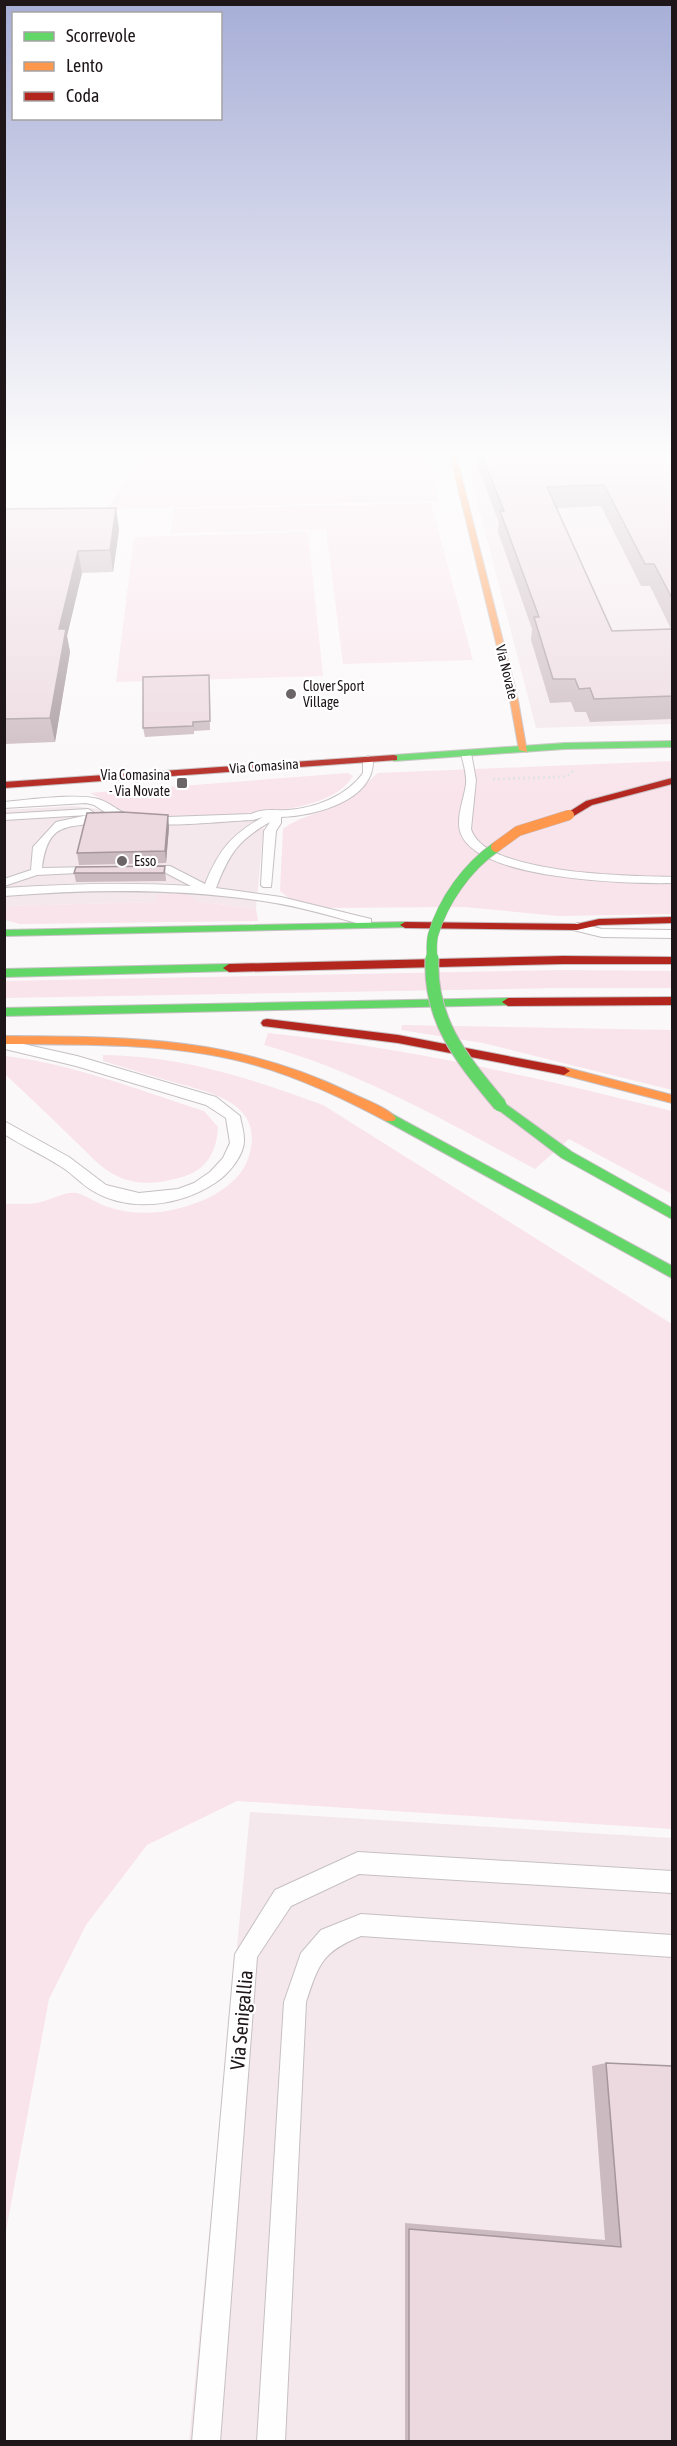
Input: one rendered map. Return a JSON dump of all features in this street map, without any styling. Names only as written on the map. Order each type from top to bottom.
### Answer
[{"type":"main road","name":"Via Novate","points":[[481,569],[524,750]]},
{"type":"main road","name":"Via Comasina","points":[[4,785],[572,745],[672,744]]},
{"type":"main road","name":"Via Comasina","points":[[524,750],[567,753],[672,749]]},
{"type":"main road","points":[[569,815],[589,803],[672,781]]},
{"type":"main road","points":[[672,792],[596,812],[569,815],[518,831],[479,859],[451,895],[433,936],[431,981],[446,1033],[472,1071],[500,1105],[567,1155],[672,1214]]},
{"type":"main road","points":[[4,933],[378,925],[577,927],[599,922],[672,920]]},
{"type":"main road","points":[[162,945],[279,927]]},
{"type":"main road","points":[[4,973],[563,960],[672,961]]},
{"type":"main road","points":[[4,1012],[431,1002],[672,1001]]},
{"type":"main road","points":[[38,1011],[120,1019],[226,1022]]},
{"type":"main road","points":[[249,1022],[327,1028],[398,1039],[562,1071],[672,1099]]},
{"type":"main road","points":[[4,1042],[178,1045],[238,1056],[284,1069],[326,1085],[377,1110],[672,1272]]},
{"type":"lane","points":[[466,753],[471,779],[465,829],[471,840],[486,851],[504,862],[544,871],[633,880],[672,880]]},
{"type":"lane","points":[[4,831],[6,817],[71,812],[112,813],[140,821],[253,817],[265,812],[275,815],[296,813],[344,796],[364,779],[368,772],[368,759]]},
{"type":"lane","points":[[4,805],[86,800],[97,802],[112,813]]},
{"type":"lane","points":[[36,872],[39,847],[60,824],[112,813]]},
{"type":"lane","points":[[267,885],[270,831],[276,823],[275,815]]},
{"type":"lane","points":[[208,890],[223,854],[236,838],[275,815]]},
{"type":"lane","points":[[133,869],[166,868],[208,890]]},
{"type":"lane","points":[[4,883],[36,872],[111,869]]},
{"type":"lane","points":[[4,892],[94,887],[208,890],[270,898],[378,925]]},
{"type":"lane","points":[[4,925],[26,932]]},
{"type":"lane","points":[[577,927],[602,933],[672,934]]},
{"type":"lane","points":[[4,1042],[211,1101],[233,1116],[237,1141],[227,1164],[203,1186],[166,1197],[132,1198],[100,1189],[67,1162],[4,1126]]},
{"type":"lane","name":"Via Senigallia","points":[[206,2442],[246,1954],[283,1898],[358,1863],[672,1882]]},
{"type":"lane","points":[[271,2442],[295,2002],[309,1960],[328,1938],[362,1924],[672,1946]]},
{"type":"shaded area","points":[[130,569],[312,569],[323,676],[116,682]]},
{"type":"shaded area","points":[[331,569],[449,569],[473,660],[343,664]]},
{"type":"shaded area","points":[[495,569],[672,569],[672,724],[536,728]]},
{"type":"shaded area","points":[[672,761],[672,914],[559,916],[464,907],[313,908],[295,903],[280,891],[283,829],[303,818],[342,803],[378,773]]},
{"type":"shaded area","points":[[348,773],[353,776],[341,789],[323,799],[302,806],[254,813],[142,816],[124,811],[90,793]]},
{"type":"shaded area","points":[[75,806],[148,816],[265,812],[256,909],[196,901],[5,906],[5,810]]},
{"type":"shaded area","points":[[185,893],[196,901],[256,909],[258,921],[20,924],[5,920],[4,906],[156,902],[157,894]]},
{"type":"shaded area","points":[[563,970],[672,971],[672,988],[5,998],[4,981]]},
{"type":"shaded area","points":[[402,1025],[672,1030],[672,1090],[483,1043],[401,1030]]},
{"type":"shaded area","points":[[268,1033],[421,1055],[672,1111],[672,1194],[569,1139],[535,1169],[436,1116],[369,1084],[300,1056],[264,1045]]},
{"type":"shaded area","points":[[103,1055],[161,1059],[215,1070],[323,1105],[672,1324],[672,1829],[237,1801],[147,1845],[86,1925],[49,1999],[5,2236],[5,1204],[37,1203],[72,1193],[122,1211],[149,1213],[176,1209],[197,1203],[228,1186],[243,1169],[248,1159],[252,1140],[250,1125],[243,1113],[219,1096],[103,1061]]},
{"type":"shaded area","points":[[5,1056],[81,1071],[204,1111],[218,1127],[216,1143],[210,1157],[193,1173],[160,1182],[134,1182],[117,1176],[95,1160],[5,1074]]},
{"type":"shaded area","points":[[250,1812],[672,1838],[672,2441],[189,2442]]},
{"type":"building","points":[[4,569],[74,569],[59,629],[66,629],[50,718],[4,719]]},
{"type":"building","points":[[521,569],[584,569],[612,631],[672,629],[672,696],[594,699],[590,688],[579,689],[575,679],[553,679],[534,617],[539,617]]},
{"type":"building","points":[[657,569],[672,569],[672,598]]},
{"type":"building","points":[[209,675],[210,721],[193,722],[193,726],[143,728],[143,677]]},
{"type":"building","points":[[122,812],[168,815],[165,851],[77,853],[87,813]]},
{"type":"building","points":[[165,866],[164,873],[74,873],[76,867]]},
{"type":"building","points":[[606,2063],[672,2066],[672,2442],[409,2442],[409,2229],[621,2247]]},
{"type":"traffic: fast","points":[[394,758],[565,746],[672,744]]},
{"type":"traffic: fast","points":[[496,847],[479,859],[451,895],[433,936],[431,981],[446,1033],[472,1071],[500,1105]]},
{"type":"traffic: fast","points":[[4,933],[405,925]]},
{"type":"traffic: fast","points":[[4,973],[229,968]]},
{"type":"traffic: fast","points":[[4,1012],[508,1002]]},
{"type":"traffic: fast","points":[[500,1105],[567,1155],[672,1214]]},
{"type":"traffic: fast","points":[[390,1118],[672,1272]]},
{"type":"traffic: slow","points":[[481,569],[524,750]]},
{"type":"traffic: slow","points":[[496,847],[518,831],[569,815]]},
{"type":"traffic: slow","points":[[4,1040],[92,1041],[180,1046],[208,1050],[277,1067],[353,1099],[390,1118]]},
{"type":"traffic: slow","points":[[564,1071],[672,1099]]},
{"type":"traffic: jam","points":[[4,785],[394,758]]},
{"type":"traffic: jam","points":[[569,815],[589,803],[672,781]]},
{"type":"traffic: jam","points":[[405,925],[577,927],[599,922],[672,920]]},
{"type":"traffic: jam","points":[[229,968],[563,960],[672,961]]},
{"type":"traffic: jam","points":[[508,1002],[672,1001]]},
{"type":"traffic: jam","points":[[267,1023],[398,1039],[564,1071]]},
{"type":"place","name":"Clover Sport Village","points":[[291,694]]},
{"type":"place","name":"Via Comasina - Via Novate","points":[[182,783]]},
{"type":"place","name":"Esso","points":[[122,861]]}]
